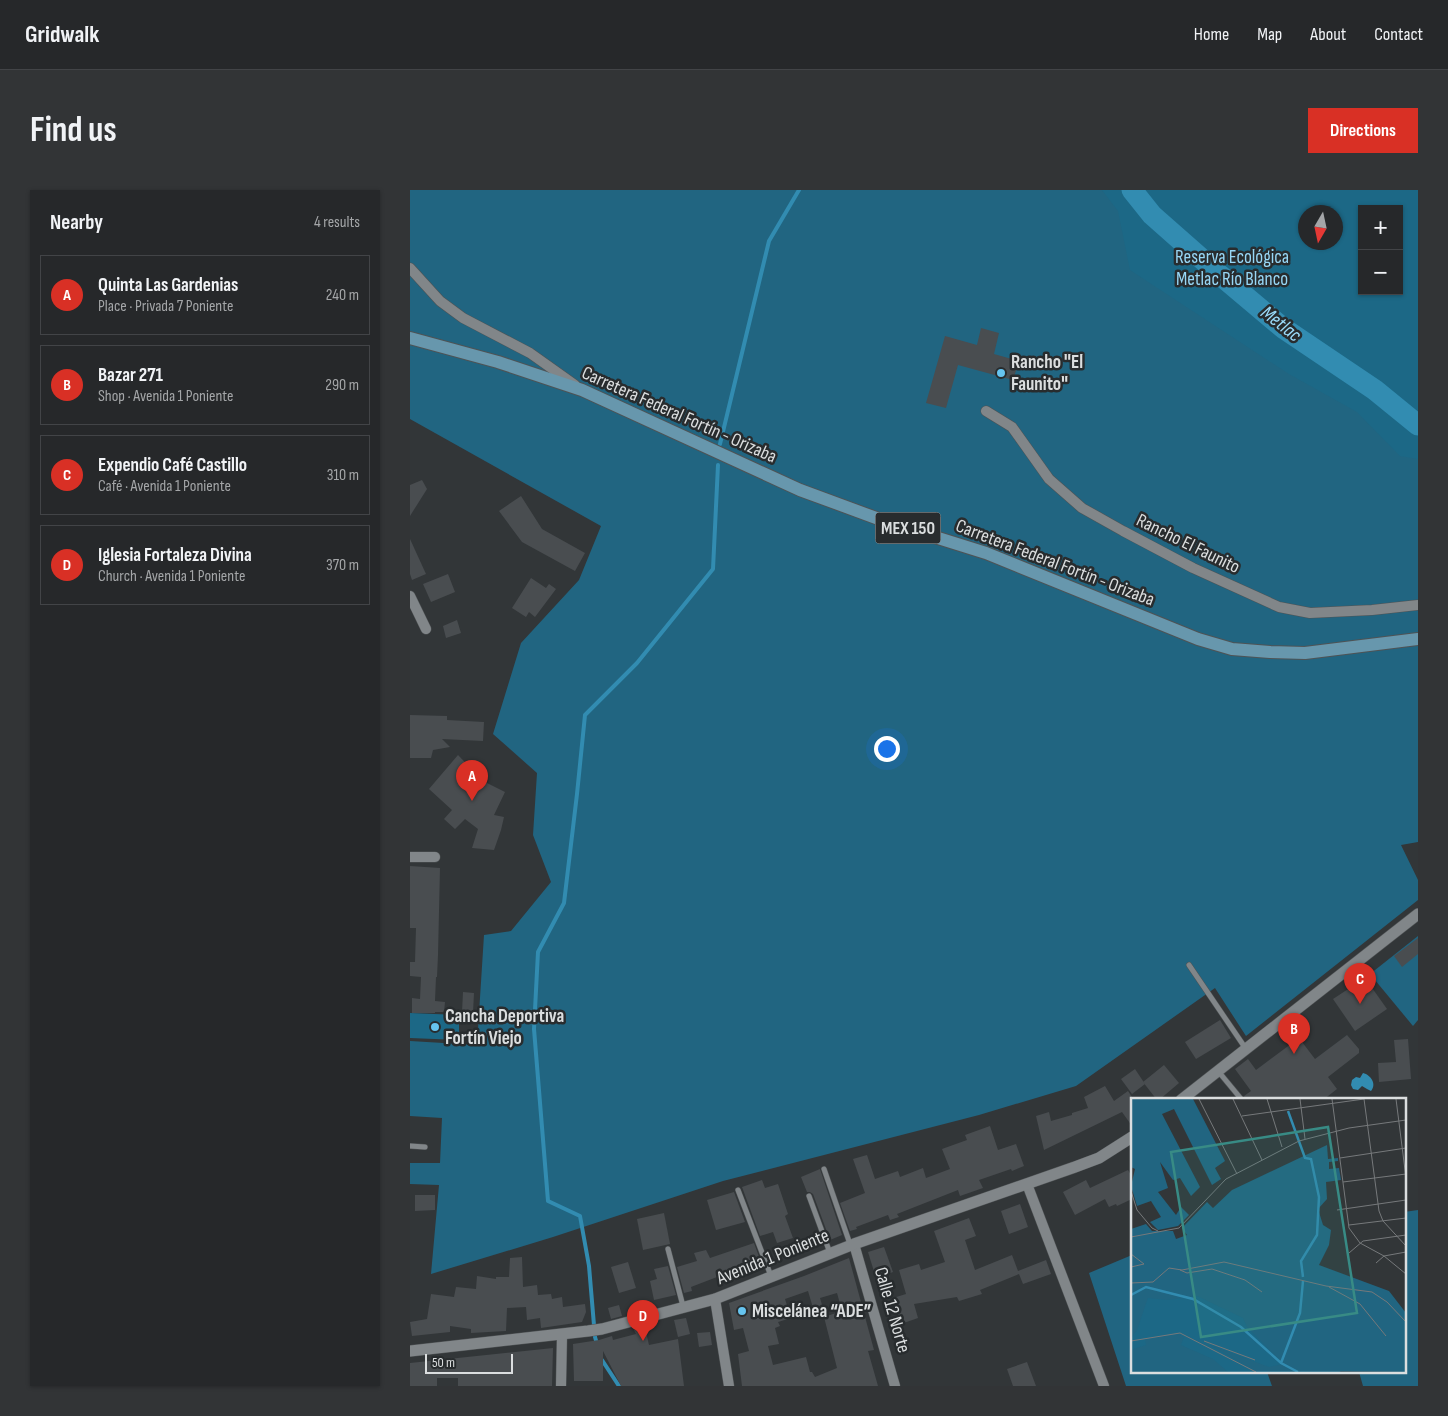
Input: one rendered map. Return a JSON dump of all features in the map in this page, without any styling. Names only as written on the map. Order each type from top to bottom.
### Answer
[{"type":"main road","name":"Carretera Federal Fortín - Orizaba","points":[[410,338],[498,362],[582,390],[800,490],[887,522],[986,553],[1198,639],[1232,649],[1305,653],[1418,639]]},
{"type":"street","points":[[410,268],[440,301],[463,318],[530,353],[582,390]]},
{"type":"street","name":"Rancho El Faunito","points":[[986,411],[1012,427],[1049,479],[1082,508],[1193,568],[1279,607],[1310,613],[1372,610],[1418,605]]},
{"type":"street","points":[[410,596],[426,629]]},
{"type":"street","points":[[410,857],[435,857]]},
{"type":"street","points":[[1184,1098],[1418,914]]},
{"type":"street","name":"Avenida 1 Poniente","points":[[410,1351],[588,1332],[716,1299],[852,1244],[1099,1158],[1131,1138]]},
{"type":"street","points":[[1027,1184],[1104,1386]]},
{"type":"street","name":"Calle 12 Norte","points":[[852,1244],[895,1386]]},
{"type":"street","points":[[716,1299],[729,1386]]},
{"type":"street","points":[[560,1386],[562,1335]]},
{"type":"lane","points":[[1189,965],[1246,1049]]},
{"type":"lane","points":[[1218,1071],[1240,1098]]},
{"type":"lane","points":[[410,1146],[425,1147]]},
{"type":"lane","points":[[824,1169],[852,1244]]},
{"type":"lane","points":[[738,1190],[771,1276]]},
{"type":"lane","points":[[808,1196],[830,1253]]},
{"type":"lane","points":[[668,1249],[684,1307]]},
{"type":"green space","name":"Reserva Ecológica Metlac Río Blanco","points":[[1013,190],[1418,190],[1418,518]]},
{"type":"green space","name":"Cancha Deportiva Fortín Viejo","points":[[410,1013],[459,1015],[459,1040],[410,1038]]},
{"type":"shaded area","points":[[410,190],[1102,190],[1118,211],[1130,270],[1289,374],[1357,412],[1400,456],[1418,459],[1418,842],[1401,845],[1418,880],[1418,900],[1246,1036],[1215,988],[1076,1086],[979,1115],[723,1181],[553,1237],[431,1274],[439,1185],[410,1184],[410,1163],[440,1163],[442,1118],[410,1116],[410,1041],[477,1045],[484,935],[511,931],[551,882],[533,835],[537,773],[493,734],[521,643],[579,580],[601,526],[410,419]]},
{"type":"shaded area","points":[[1418,936],[1418,1020],[1413,1026],[1370,974]]},
{"type":"shaded area","points":[[1363,1073],[1372,1080],[1373,1088],[1371,1091],[1362,1086],[1358,1090],[1353,1089],[1351,1085],[1352,1080],[1356,1077],[1360,1078]]},
{"type":"shaded area","points":[[1418,1210],[1418,1386],[1363,1386],[1360,1374],[1406,1374],[1406,1212]]},
{"type":"shaded area","points":[[1131,1255],[1131,1374],[1268,1374],[1272,1386],[1126,1386],[1089,1273]]},
{"type":"building","name":"Rancho ''El Faunito''","points":[[981,328],[999,333],[994,354],[1019,361],[1013,380],[958,365],[946,408],[926,403],[945,336],[977,345]]},
{"type":"building","points":[[422,480],[427,489],[410,516],[410,485]]},
{"type":"building","points":[[521,496],[542,529],[585,553],[575,571],[522,542],[499,511]]},
{"type":"building","points":[[410,539],[426,574],[412,580],[410,574]]},
{"type":"building","points":[[448,574],[455,592],[431,602],[423,584]]},
{"type":"building","points":[[531,578],[546,588],[549,584],[556,589],[535,617],[529,612],[526,617],[512,608]]},
{"type":"building","points":[[457,620],[461,633],[446,638],[443,626]]},
{"type":"building","points":[[410,715],[447,716],[447,720],[484,722],[483,741],[442,739],[450,747],[433,750],[431,758],[410,758]]},
{"type":"building","points":[[458,755],[483,781],[505,792],[494,815],[504,817],[494,850],[472,848],[478,829],[465,819],[455,829],[444,819],[452,810],[429,789]]},
{"type":"building","points":[[410,866],[440,868],[435,1001],[445,1002],[444,1012],[412,1013],[412,998],[420,999],[421,977],[410,976],[410,962],[415,962],[416,928],[410,928]]},
{"type":"building","points":[[1418,938],[1418,954],[1402,967],[1394,956]]},
{"type":"building","points":[[1365,978],[1387,1009],[1355,1031],[1333,999]]},
{"type":"building","points":[[463,992],[474,993],[473,1013],[462,1012]]},
{"type":"building","points":[[1220,1020],[1231,1038],[1196,1059],[1185,1042]]},
{"type":"building","points":[[1347,1035],[1359,1049],[1359,1053],[1328,1077],[1337,1089],[1326,1098],[1245,1098],[1244,1096],[1251,1091],[1235,1069],[1248,1059],[1256,1070],[1299,1038],[1315,1059]]},
{"type":"building","points":[[1408,1039],[1411,1079],[1379,1082],[1378,1063],[1396,1062],[1394,1040]]},
{"type":"building","points":[[1164,1065],[1179,1083],[1161,1098],[1155,1098],[1143,1082]]},
{"type":"building","points":[[1135,1069],[1145,1084],[1132,1094],[1121,1079]]},
{"type":"building","points":[[1105,1086],[1114,1101],[1128,1091],[1132,1097],[1131,1125],[1122,1112],[1044,1150],[1036,1116],[1049,1112],[1051,1121],[1072,1115],[1072,1113],[1088,1108],[1084,1097]]},
{"type":"building","points":[[990,1126],[998,1150],[1016,1144],[1024,1166],[979,1180],[983,1188],[960,1196],[958,1190],[897,1214],[899,1217],[890,1220],[888,1215],[850,1231],[840,1203],[865,1193],[853,1159],[867,1155],[875,1179],[898,1171],[900,1177],[923,1168],[926,1178],[950,1169],[942,1149],[967,1140],[965,1135]]},
{"type":"building","points":[[820,1169],[842,1235],[830,1240],[813,1194],[807,1192],[801,1177]]},
{"type":"building","points":[[1128,1170],[1131,1175],[1131,1199],[1117,1206],[1116,1204],[1109,1207],[1105,1199],[1075,1215],[1063,1192],[1086,1180],[1090,1188]]},
{"type":"building","points":[[762,1180],[765,1188],[778,1184],[788,1214],[785,1216],[793,1238],[777,1243],[773,1232],[760,1236],[742,1187]]},
{"type":"building","points":[[734,1192],[745,1222],[716,1230],[707,1200]]},
{"type":"building","points":[[415,1195],[435,1195],[435,1210],[415,1211]]},
{"type":"building","points":[[1020,1204],[1028,1227],[1009,1234],[1001,1211]]},
{"type":"building","points":[[664,1213],[670,1244],[643,1250],[637,1219]]},
{"type":"building","points":[[969,1218],[976,1236],[965,1240],[975,1270],[1012,1255],[1018,1271],[1046,1260],[1051,1274],[1023,1284],[1019,1274],[980,1290],[982,1294],[959,1301],[957,1297],[914,1304],[918,1318],[901,1324],[893,1298],[906,1294],[899,1270],[919,1264],[921,1270],[945,1262],[934,1231]]},
{"type":"building","points":[[754,1243],[762,1265],[753,1268],[754,1271],[734,1278],[733,1276],[718,1280],[717,1277],[691,1287],[692,1291],[684,1293],[677,1267],[697,1261],[694,1253],[706,1250],[710,1258]]},
{"type":"building","points":[[884,1247],[893,1272],[876,1278],[868,1252]]},
{"type":"building","points":[[522,1257],[523,1287],[537,1285],[538,1295],[551,1294],[552,1299],[562,1297],[563,1307],[585,1304],[586,1312],[582,1322],[541,1328],[540,1318],[527,1320],[526,1307],[507,1308],[506,1331],[471,1333],[471,1329],[450,1326],[450,1332],[412,1336],[410,1322],[427,1319],[431,1294],[454,1297],[456,1287],[476,1289],[477,1276],[496,1279],[496,1277],[509,1277],[510,1258]]},
{"type":"building","points":[[849,1258],[874,1350],[868,1351],[878,1386],[742,1386],[738,1354],[749,1351],[743,1328],[734,1330],[729,1303]],"holes":[[[808,1291],[816,1318],[825,1315],[820,1298],[837,1293],[842,1311],[824,1317],[837,1368],[815,1377],[810,1372],[806,1357],[773,1365],[768,1346],[779,1344],[775,1328],[780,1326],[778,1322],[791,1318],[785,1299]]]},
{"type":"building","points":[[628,1262],[636,1288],[619,1293],[611,1267]]},
{"type":"building","points":[[668,1266],[676,1295],[654,1300],[650,1281],[657,1279],[654,1269]]},
{"type":"building","points":[[619,1305],[622,1316],[611,1319],[608,1308]]},
{"type":"building","points":[[686,1318],[690,1334],[678,1337],[674,1320]]},
{"type":"building","points":[[645,1328],[649,1345],[678,1339],[684,1386],[621,1386],[603,1351],[603,1381],[574,1381],[573,1344],[612,1336],[613,1340],[636,1334],[634,1330]]},
{"type":"building","points":[[710,1332],[712,1345],[699,1347],[697,1333]]},
{"type":"building","points":[[553,1348],[552,1386],[458,1386],[458,1378],[437,1378],[437,1386],[410,1386],[410,1363]]},
{"type":"building","points":[[1027,1362],[1036,1386],[1013,1386],[1007,1369]]},
{"type":"waterway","points":[[720,444],[769,241],[799,190]]},
{"type":"waterway","name":"Metlac","points":[[1132,190],[1152,215],[1283,328],[1375,390],[1418,425]]},
{"type":"waterway","points":[[597,1344],[589,1266],[580,1216],[548,1201],[534,1029],[538,952],[564,903],[585,715],[637,663],[713,569],[718,465]]},
{"type":"waterway","points":[[602,1360],[619,1386]]},
{"type":"place","name":"Rancho ''El Faunito''","points":[[1001,373]]},
{"type":"place","name":"Quinta Las Gardenias","points":[[472,801]]},
{"type":"place","name":"Expendio Café Castillo","points":[[1360,1004]]},
{"type":"place","name":"Cancha Deportiva Fortín Viejo","points":[[435,1027]]},
{"type":"place","name":"Bazar 271","points":[[1294,1054]]},
{"type":"place","name":"Miscelánea “ADE”","points":[[742,1311]]},
{"type":"place","name":"Iglesia Fortaleza Divina","points":[[643,1341]]}]
